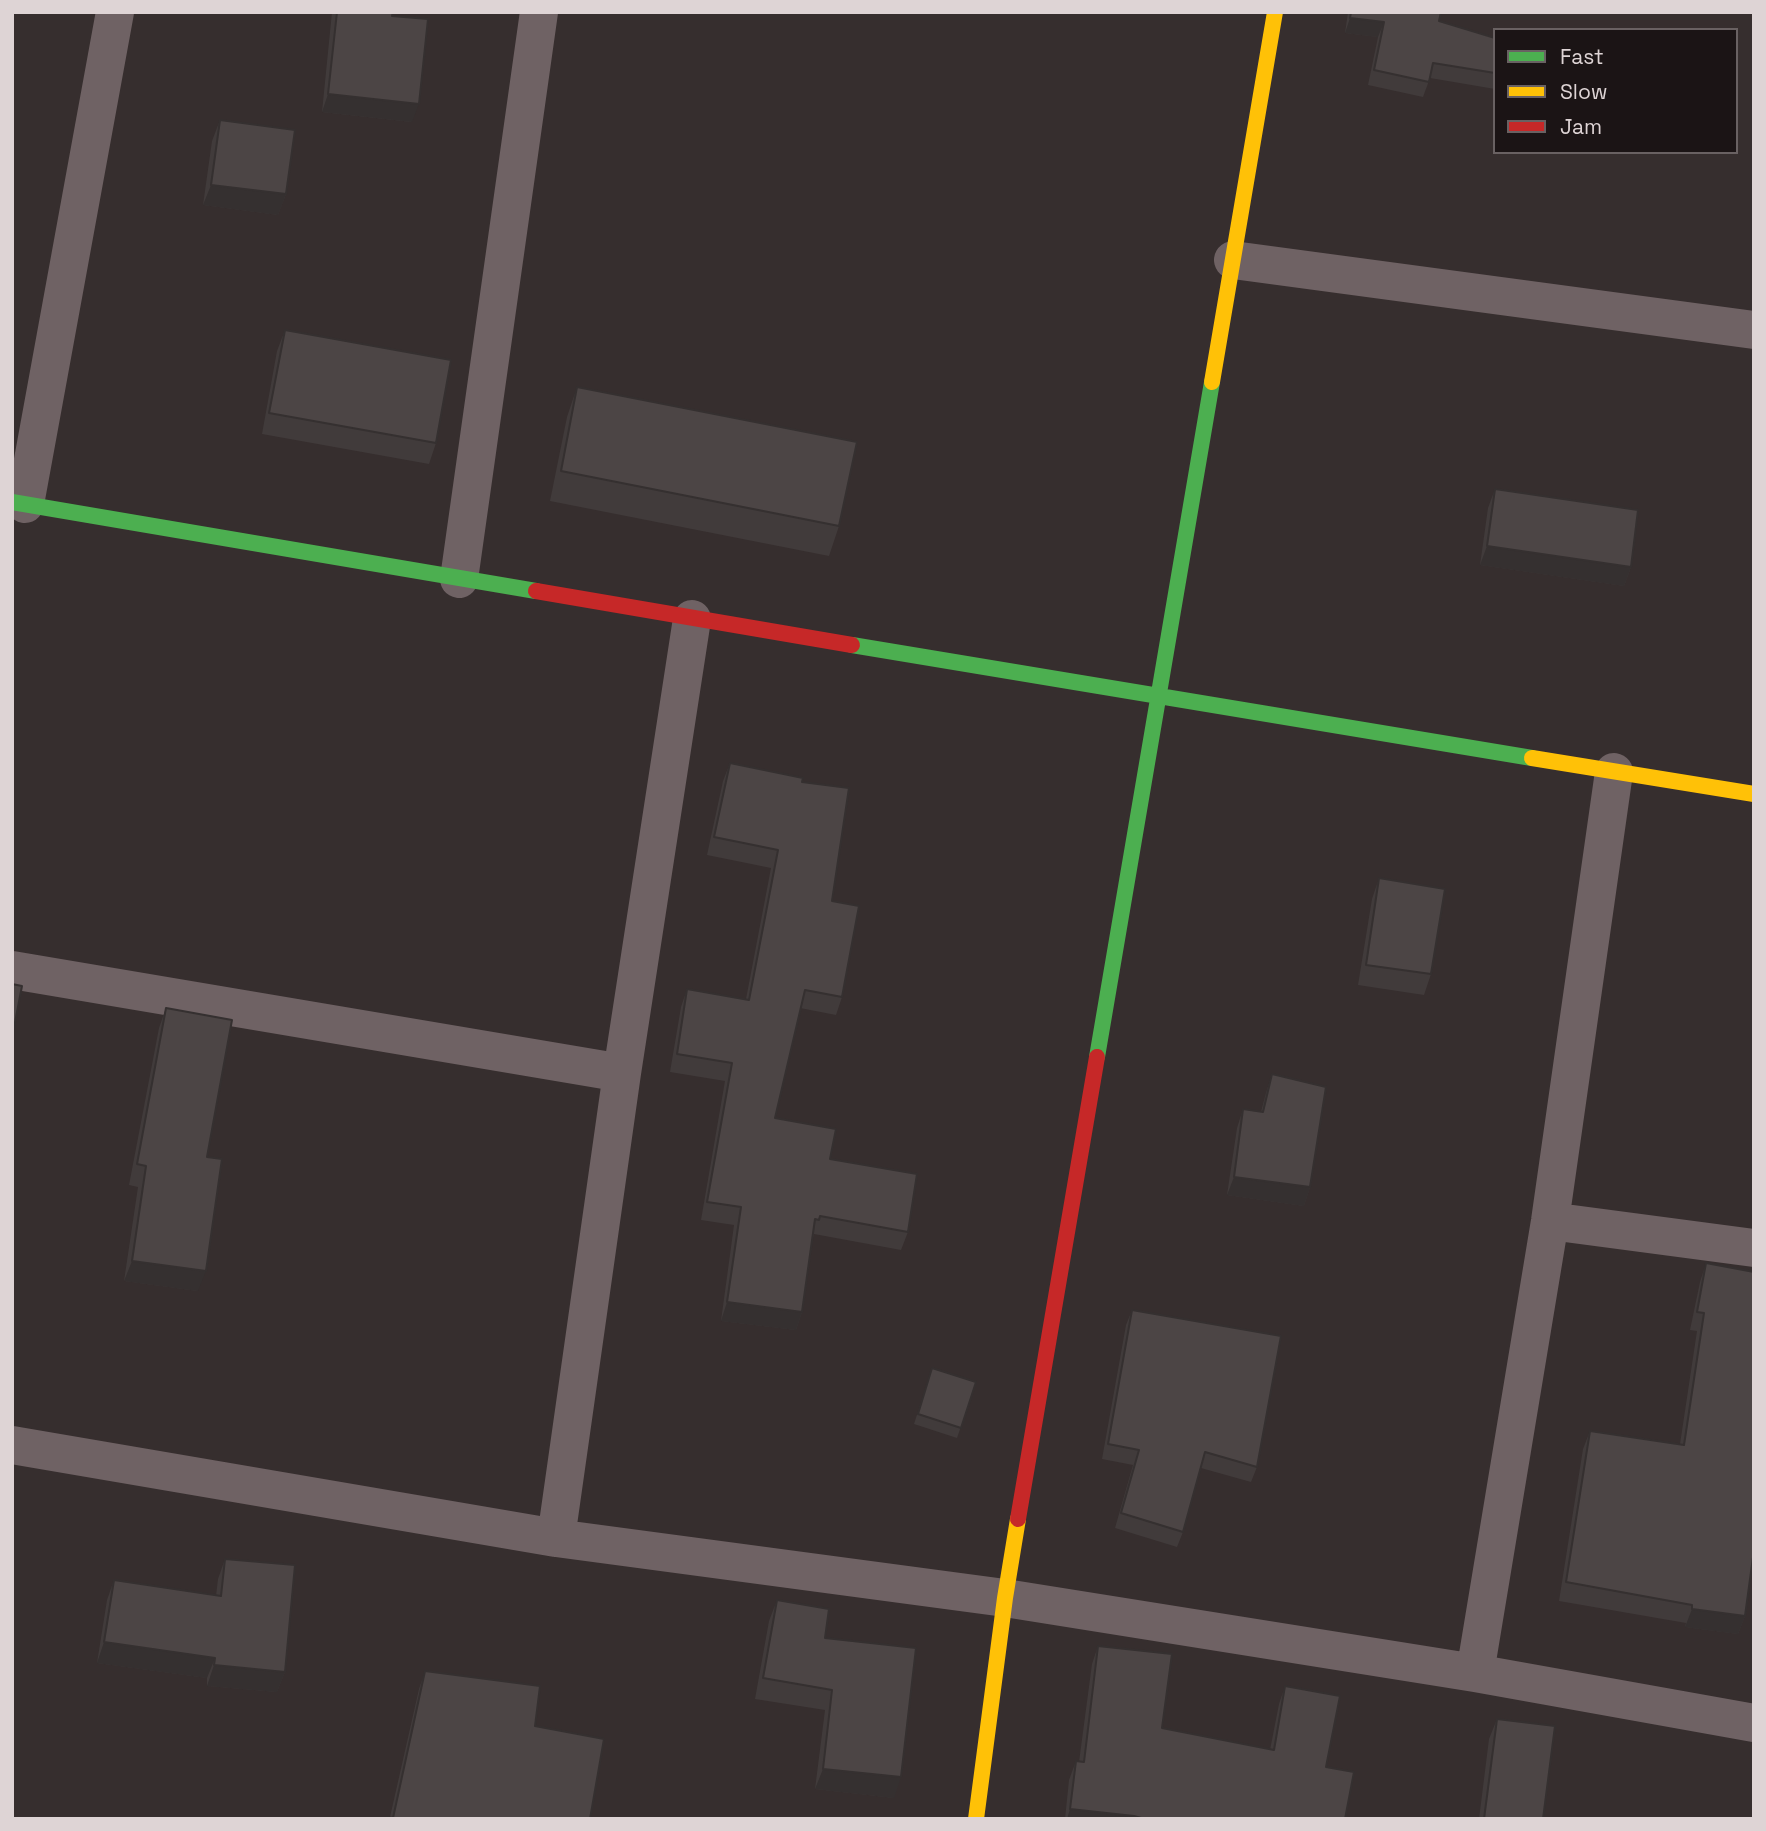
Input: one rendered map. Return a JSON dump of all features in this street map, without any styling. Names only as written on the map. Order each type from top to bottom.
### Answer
[{"type":"street","points":[[115,12],[19,503],[692,619],[1754,794]]},
{"type":"street","points":[[459,579],[540,12]]},
{"type":"street","points":[[976,1819],[1005,1598],[1275,12]]},
{"type":"street","points":[[1233,260],[1754,330]]},
{"type":"street","points":[[556,1538],[622,1073],[692,619]]},
{"type":"street","points":[[1475,1673],[1550,1220],[1614,772]]},
{"type":"street","points":[[12,970],[622,1073]]},
{"type":"street","points":[[1550,1220],[1754,1248]]},
{"type":"street","points":[[12,1445],[556,1538],[1005,1598],[1475,1673],[1754,1723]]},
{"type":"building","points":[[337,12],[393,12],[392,16],[428,19],[419,104],[328,94]]},
{"type":"building","points":[[1351,12],[1441,12],[1439,21],[1493,37],[1493,73],[1433,63],[1429,82],[1374,70],[1384,22],[1350,18]]},
{"type":"building","points":[[220,120],[295,130],[286,194],[211,185]]},
{"type":"building","points":[[285,330],[451,360],[436,443],[269,413]]},
{"type":"building","points":[[577,387],[857,442],[839,526],[561,471]]},
{"type":"building","points":[[1495,489],[1638,510],[1631,567],[1487,546]]},
{"type":"building","points":[[730,763],[803,778],[802,782],[849,788],[832,901],[859,906],[842,997],[805,990],[775,1118],[836,1129],[830,1159],[917,1174],[908,1232],[820,1216],[819,1220],[815,1219],[802,1312],[727,1302],[741,1207],[707,1202],[732,1063],[677,1054],[687,989],[749,1000],[778,850],[714,837]]},
{"type":"building","points":[[1379,878],[1445,889],[1431,974],[1366,965]]},
{"type":"building","points":[[12,984],[22,986],[12,1038]]},
{"type":"building","points":[[166,1008],[232,1020],[207,1157],[222,1159],[206,1271],[132,1261],[146,1166],[137,1164]]},
{"type":"building","points":[[1272,1074],[1326,1087],[1310,1187],[1234,1177],[1243,1109],[1263,1112]]},
{"type":"building","points":[[1706,1263],[1754,1272],[1754,1550],[1745,1616],[1692,1609],[1692,1605],[1566,1582],[1590,1431],[1684,1445],[1704,1313],[1697,1312]]},
{"type":"building","points":[[1132,1310],[1281,1336],[1257,1467],[1205,1452],[1183,1532],[1121,1513],[1139,1450],[1108,1444]]},
{"type":"building","points":[[932,1368],[976,1382],[961,1428],[918,1414]]},
{"type":"building","points":[[225,1559],[295,1565],[285,1672],[214,1665],[215,1658],[104,1642],[114,1580],[221,1596]]},
{"type":"building","points":[[777,1600],[829,1609],[825,1638],[916,1648],[901,1777],[823,1769],[832,1690],[763,1678]]},
{"type":"building","points":[[1098,1646],[1172,1654],[1162,1728],[1274,1750],[1285,1686],[1340,1696],[1326,1767],[1354,1772],[1345,1819],[1145,1819],[1070,1809],[1076,1761],[1084,1762]]},
{"type":"building","points":[[425,1671],[540,1686],[535,1726],[604,1739],[590,1819],[387,1819],[393,1818]]},
{"type":"building","points":[[1497,1719],[1555,1726],[1543,1819],[1484,1819]]},
{"type":"traffic: fast","points":[[1097,1057],[1212,382]]},
{"type":"traffic: fast","points":[[12,502],[536,591]]},
{"type":"traffic: fast","points":[[852,645],[1532,758]]},
{"type":"traffic: slow","points":[[1212,382],[1275,12]]},
{"type":"traffic: slow","points":[[1532,758],[1754,794]]},
{"type":"traffic: slow","points":[[976,1819],[1018,1519]]},
{"type":"traffic: jam","points":[[536,591],[852,645]]},
{"type":"traffic: jam","points":[[1018,1519],[1097,1057]]}]
